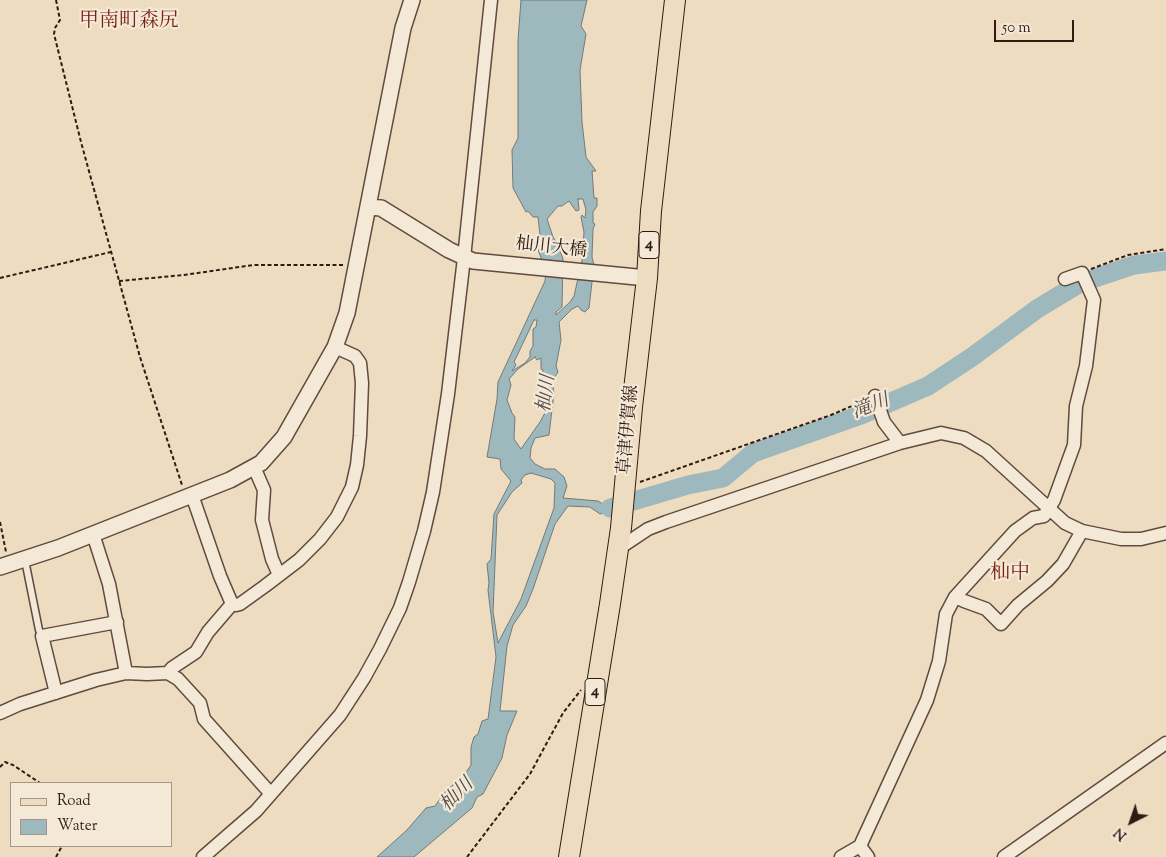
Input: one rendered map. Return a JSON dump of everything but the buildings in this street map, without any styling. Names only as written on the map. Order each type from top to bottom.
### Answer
[{"type":"main road","name":"草津伊賀線","points":[[569,857],[621,528],[632,407],[647,278],[652,201],[675,0]]},
{"type":"street","points":[[4,565],[93,534],[230,480],[254,467],[284,437],[335,348],[347,313],[403,28],[412,0]]},
{"type":"street","points":[[203,857],[256,811],[340,715],[380,649],[400,608],[409,582],[424,531],[439,454],[469,259],[491,0]]},
{"type":"street","points":[[368,207],[381,208],[469,259]]},
{"type":"street","name":"杣川大橋","points":[[469,259],[647,278]]},
{"type":"street","points":[[840,857],[860,846],[926,700],[938,661],[946,614],[955,597],[1015,531],[1033,518],[1044,516],[1049,510],[1074,445],[1076,406],[1086,366],[1093,295],[1083,274],[1065,279]]},
{"type":"street","points":[[232,604],[240,604],[279,576],[309,551],[328,529],[340,511],[354,480],[360,436],[362,383],[360,363],[355,356],[335,348]]},
{"type":"street","points":[[876,399],[884,422],[900,443]]},
{"type":"street","points":[[618,549],[648,529],[666,522],[900,443],[941,433],[964,438],[986,451],[1049,510],[1065,523],[1082,531],[1122,539],[1141,539],[1166,533]]},
{"type":"street","points":[[254,467],[264,490],[262,520],[272,559],[279,576]]},
{"type":"street","points":[[188,496],[232,604]]},
{"type":"street","points":[[955,597],[986,609],[1001,624],[1018,605],[1047,581],[1063,564],[1082,531]]},
{"type":"street","points":[[93,534],[109,584],[126,673]]},
{"type":"street","points":[[168,673],[196,652],[208,632],[232,604]]},
{"type":"street","points":[[56,693],[42,636],[117,622]]},
{"type":"street","points":[[0,713],[96,680],[126,673],[168,673],[178,679],[200,703],[204,719],[272,794]]},
{"type":"street","points":[[1004,857],[1166,743]]},
{"type":"street","points":[[860,846],[868,857]]},
{"type":"lane","points":[[26,566],[39,630],[42,636]]},
{"type":"path","points":[[56,0],[60,20],[54,34],[81,142],[140,357],[188,496]]},
{"type":"path","points":[[1083,274],[1128,255],[1166,249]]},
{"type":"path","points":[[0,278],[111,252]]},
{"type":"path","points":[[119,281],[184,275],[253,265],[357,265]]},
{"type":"path","points":[[625,487],[644,482],[876,399]]},
{"type":"path","points":[[0,522],[4,565]]},
{"type":"path","points":[[467,857],[526,780],[563,713],[584,686]]},
{"type":"path","points":[[0,767],[5,762],[13,765],[38,782]]},
{"type":"water","name":"杣川","points":[[521,0],[587,0],[581,26],[586,34],[580,70],[582,122],[586,157],[596,171],[592,171],[594,198],[597,198],[597,206],[593,212],[593,223],[595,224],[593,229],[592,257],[594,265],[589,308],[585,312],[578,306],[572,309],[559,322],[561,340],[556,366],[558,372],[552,381],[554,393],[549,435],[535,438],[530,458],[535,464],[545,469],[555,469],[564,477],[567,486],[563,498],[598,501],[606,506],[635,497],[629,506],[600,514],[590,507],[568,506],[555,524],[533,589],[526,606],[513,625],[507,646],[500,711],[517,711],[507,735],[502,758],[483,794],[477,797],[472,808],[414,857],[377,857],[407,830],[426,808],[435,806],[445,792],[465,774],[471,765],[471,747],[474,737],[478,734],[482,721],[488,719],[496,657],[488,590],[487,564],[491,559],[494,514],[511,481],[501,469],[500,459],[487,457],[498,382],[545,281],[546,271],[537,247],[541,244],[538,217],[533,217],[528,211],[526,212],[513,188],[512,150],[518,138],[518,40]],"holes":[[[578,199],[583,199],[586,210],[585,218],[582,215],[581,217],[584,232],[582,261],[574,296],[556,315],[556,312],[562,307],[563,259],[547,219],[558,206],[562,206],[569,201],[576,211],[579,210]],[[534,320],[537,320],[536,327],[533,329],[533,346],[530,351],[530,357],[525,363],[512,371],[516,365],[514,362]],[[535,357],[537,360],[541,358],[542,378],[544,383],[547,382],[550,385],[546,400],[546,411],[521,449],[514,439],[515,417],[507,400],[511,385],[509,379],[518,369]],[[531,473],[551,479],[555,483],[554,508],[521,599],[498,643],[493,612],[497,515],[512,492],[522,483],[521,480],[525,475]]]},
{"type":"waterway","name":"滝川","points":[[610,508],[688,485],[723,478],[753,453],[861,415],[928,386],[972,357],[1037,309],[1080,283],[1134,265],[1166,261]]},
{"type":"district","name":"甲南町森尻","points":[[129,23]]},
{"type":"district","name":"杣中","points":[[1010,575]]}]
